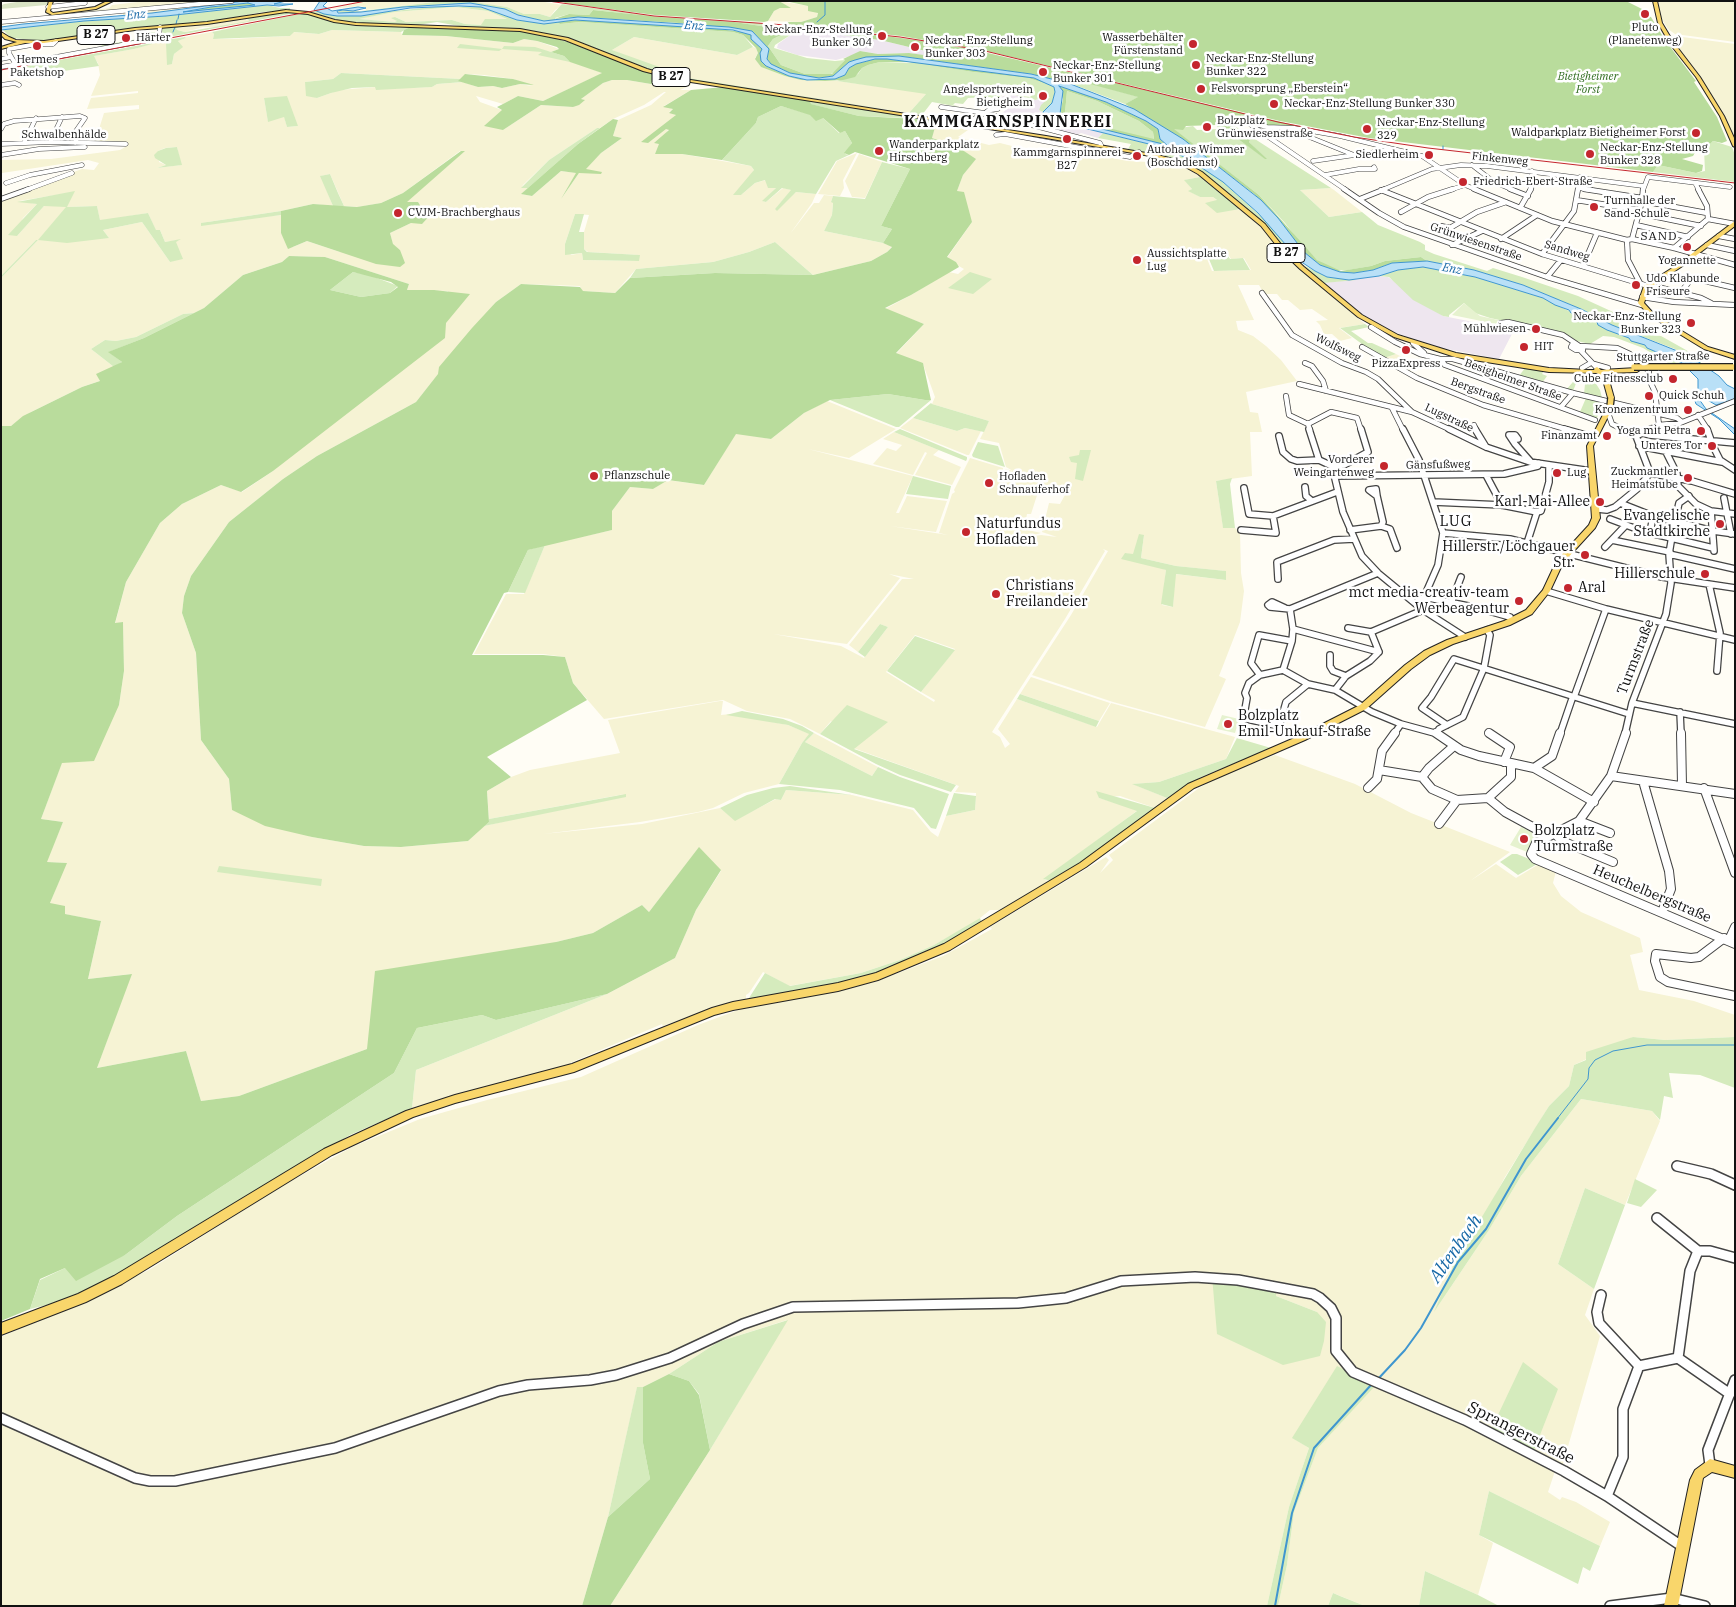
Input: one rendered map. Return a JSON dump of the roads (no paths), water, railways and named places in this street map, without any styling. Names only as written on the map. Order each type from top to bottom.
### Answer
[{"type":"main road","points":[[51,1],[48,7],[50,14],[100,7],[111,1]]},
{"type":"main road","points":[[1654,1],[1660,23],[1672,43],[1698,77],[1722,116],[1735,145]]},
{"type":"main road","name":"B 27","points":[[21,41],[56,41],[286,11],[308,13],[334,21],[356,24],[522,30],[566,39],[640,68],[672,78],[1139,152],[1180,162],[1200,172],[1262,224],[1288,256],[1351,309],[1376,327],[1413,343],[1425,351],[1564,371],[1595,369]]},
{"type":"main road","points":[[1,33],[11,41]]},
{"type":"main road","points":[[3,47],[11,41],[21,41]]},
{"type":"main road","points":[[3,47],[21,41]]},
{"type":"main road","points":[[1734,224],[1695,254],[1649,285],[1642,297],[1642,305],[1652,316],[1706,348],[1734,357]]},
{"type":"main road","name":"B 27","points":[[1515,364],[1595,369]]},
{"type":"main road","name":"Stuttgarter Straße","points":[[1595,369],[1734,367]]},
{"type":"main road","points":[[1595,369],[1606,380]]},
{"type":"main road","points":[[1595,369],[1608,398]]},
{"type":"main road","points":[[1,1329],[82,1298],[118,1280],[328,1152],[410,1114],[455,1099],[574,1068],[712,1012],[734,1006],[860,982],[917,962],[947,947],[1083,866],[1191,786],[1302,738],[1363,707],[1427,653],[1529,612],[1546,591],[1560,562],[1592,526],[1596,518],[1597,509],[1591,471],[1591,436],[1608,408],[1606,380],[1612,370]]},
{"type":"main road","points":[[1672,1602],[1696,1480],[1699,1474],[1710,1465],[1735,1472]]},
{"type":"street","points":[[1,21],[232,1]]},
{"type":"street","points":[[48,7],[85,2],[85,10]]},
{"type":"street","points":[[1,21],[50,14]]},
{"type":"street","points":[[1,68],[149,40],[159,36],[160,27]]},
{"type":"street","points":[[16,65],[8,51],[10,49],[54,44],[56,41]]},
{"type":"street","points":[[1,59],[11,57]]},
{"type":"street","points":[[1,72],[21,68]]},
{"type":"street","points":[[13,78],[13,83]]},
{"type":"street","points":[[1,85],[13,83],[19,85]]},
{"type":"street","points":[[941,107],[985,113],[1100,143],[1101,145]]},
{"type":"street","points":[[76,115],[78,110]]},
{"type":"street","points":[[964,124],[991,110]]},
{"type":"street","points":[[1,129],[8,122],[76,115],[84,118],[76,131],[78,138],[75,143]]},
{"type":"street","points":[[47,148],[62,117]]},
{"type":"street","points":[[24,143],[36,118]]},
{"type":"street","name":"Grünwiesenstraße","points":[[1289,128],[1267,127],[1248,122],[1396,223],[1452,245],[1547,277],[1642,305]]},
{"type":"street","name":"Grünwiesenstraße","points":[[1257,128],[1313,161],[1317,169]]},
{"type":"street","points":[[1289,128],[1351,138],[1417,154],[1465,185],[1564,225],[1674,248],[1735,264]]},
{"type":"street","points":[[1289,128],[1356,156]]},
{"type":"street","points":[[996,135],[1005,134],[1044,138],[1130,157],[1139,152]]},
{"type":"street","name":"Schwalbenhälde","points":[[1,144],[50,142],[126,144]]},
{"type":"street","points":[[1,155],[47,148],[89,147]]},
{"type":"street","points":[[1313,161],[1393,149]]},
{"type":"street","points":[[2,188],[4,182],[17,182],[82,164]]},
{"type":"street","points":[[1472,165],[1494,182],[1528,196]]},
{"type":"street","name":"Finkenweg","points":[[1360,199],[1439,168],[1472,165],[1643,186]]},
{"type":"street","points":[[1325,175],[1358,169],[1375,169],[1374,167]]},
{"type":"street","points":[[1,199],[72,173],[60,169]]},
{"type":"street","points":[[1520,208],[1532,186],[1532,171]]},
{"type":"street","points":[[1542,254],[1574,211],[1580,177]]},
{"type":"street","points":[[1640,283],[1628,260],[1630,240],[1636,225],[1643,186],[1648,177],[1730,187]]},
{"type":"street","points":[[1695,183],[1707,206],[1708,219]]},
{"type":"street","points":[[1402,212],[1428,197],[1465,185]]},
{"type":"street","points":[[1579,188],[1707,213]]},
{"type":"street","name":"Sandweg","points":[[1381,190],[1542,254],[1640,283],[1681,292],[1708,300],[1712,304]]},
{"type":"street","points":[[1576,200],[1701,226]]},
{"type":"street","points":[[1441,226],[1450,228],[1478,212],[1506,202]]},
{"type":"street","points":[[1501,239],[1536,215]]},
{"type":"street","points":[[1674,248],[1708,219]]},
{"type":"street","points":[[1708,219],[1734,224]]},
{"type":"street","points":[[1440,220],[1454,226]]},
{"type":"street","points":[[1636,225],[1688,237]]},
{"type":"street","points":[[1452,245],[1482,231]]},
{"type":"street","points":[[1583,266],[1598,233]]},
{"type":"street","points":[[1719,236],[1735,239]]},
{"type":"street","points":[[1707,245],[1735,251]]},
{"type":"street","points":[[1547,277],[1561,260]]},
{"type":"street","points":[[1681,292],[1692,278],[1735,288]]},
{"type":"street","name":"Wolfsweg","points":[[1262,293],[1292,335],[1342,363],[1366,372],[1378,379],[1412,412]]},
{"type":"street","points":[[1642,297],[1674,302],[1735,305]]},
{"type":"street","points":[[1511,324],[1554,332],[1569,338],[1579,347],[1595,369],[1612,370]]},
{"type":"street","name":"Besigheimer Straße","points":[[1371,327],[1384,336],[1425,351],[1440,359],[1445,365],[1599,422]]},
{"type":"street","name":"Bergstraße","points":[[1362,347],[1417,378],[1483,405],[1591,436]]},
{"type":"street","points":[[1579,347],[1617,348],[1630,354],[1644,365],[1649,372],[1648,379],[1653,385],[1659,414],[1659,424]]},
{"type":"street","points":[[1440,359],[1452,358],[1573,393],[1704,424]]},
{"type":"street","points":[[1305,363],[1312,366],[1323,381],[1326,391]]},
{"type":"street","name":"Lugstraße","points":[[1298,384],[1412,412],[1486,447],[1530,462],[1591,471]]},
{"type":"street","points":[[1561,408],[1573,393]]},
{"type":"street","points":[[1286,396],[1289,415],[1308,424],[1319,460]]},
{"type":"street","points":[[1638,434],[1659,424],[1673,424],[1735,401]]},
{"type":"street","points":[[1392,408],[1424,474],[1442,532],[1442,554],[1424,597],[1415,603]]},
{"type":"street","points":[[1608,408],[1609,419],[1617,428],[1638,434],[1695,438],[1713,444],[1721,441],[1735,443]]},
{"type":"street","points":[[1279,436],[1285,455],[1297,461],[1319,460],[1332,466],[1344,466],[1368,452],[1357,418],[1331,412],[1308,424]]},
{"type":"street","points":[[1698,415],[1722,462]]},
{"type":"street","points":[[1474,425],[1486,447]]},
{"type":"street","points":[[1638,434],[1639,446],[1649,473]]},
{"type":"street","points":[[1512,439],[1530,462]]},
{"type":"street","points":[[1639,446],[1722,462],[1735,470]]},
{"type":"street","points":[[1666,452],[1678,479],[1678,486],[1696,504],[1711,511],[1735,514]]},
{"type":"street","name":"Gänsfußweg","points":[[1335,476],[1504,474],[1538,466],[1539,463]]},
{"type":"street","points":[[1527,543],[1537,512],[1541,511],[1549,482],[1549,465]]},
{"type":"street","points":[[1332,466],[1337,492],[1350,530],[1362,556],[1378,573],[1423,610],[1465,637]]},
{"type":"street","points":[[1649,473],[1735,494]]},
{"type":"street","points":[[1597,509],[1612,508],[1620,503],[1637,489],[1649,473]]},
{"type":"street","points":[[1486,474],[1502,505]]},
{"type":"street","points":[[1305,487],[1306,496],[1312,501]]},
{"type":"street","points":[[1244,488],[1249,514],[1273,516],[1337,492]]},
{"type":"street","points":[[1377,496],[1383,522],[1382,526]]},
{"type":"street","name":"Turmstraße","points":[[1531,857],[1536,843],[1580,821],[1611,776],[1624,740],[1632,702],[1667,608],[1672,578],[1669,553],[1674,521],[1678,503],[1689,496]]},
{"type":"street","points":[[1620,503],[1653,516],[1731,534],[1724,498]]},
{"type":"street","points":[[1433,502],[1502,505],[1537,512]]},
{"type":"street","points":[[1610,519],[1650,533],[1714,549],[1711,511]]},
{"type":"street","points":[[1241,530],[1276,533],[1273,516]]},
{"type":"street","points":[[1650,533],[1653,516]]},
{"type":"street","points":[[1350,530],[1382,526],[1390,529],[1397,548]]},
{"type":"street","points":[[1605,547],[1626,526]]},
{"type":"street","points":[[1442,532],[1510,539],[1582,558],[1672,578],[1735,588]]},
{"type":"street","points":[[1278,579],[1277,562],[1334,540],[1354,539]]},
{"type":"street","points":[[1613,539],[1735,569]]},
{"type":"street","points":[[1560,562],[1567,558],[1582,558]]},
{"type":"street","points":[[1283,670],[1292,641],[1293,629],[1288,608],[1378,573]]},
{"type":"street","points":[[1451,602],[1461,576]]},
{"type":"street","points":[[1709,584],[1720,636],[1717,671]]},
{"type":"street","points":[[1546,591],[1598,607],[1735,640]]},
{"type":"street","points":[[1424,597],[1478,608],[1510,617]]},
{"type":"street","points":[[1534,768],[1552,756],[1606,609]]},
{"type":"street","points":[[1348,628],[1371,632],[1423,610]]},
{"type":"street","points":[[1293,629],[1379,652]]},
{"type":"street","points":[[1437,733],[1439,729],[1463,718],[1484,668],[1490,635],[1487,630]]},
{"type":"street","points":[[1371,632],[1379,652]]},
{"type":"street","points":[[1260,675],[1251,663],[1259,635],[1292,641]]},
{"type":"street","points":[[1335,690],[1346,676],[1370,661],[1379,652]]},
{"type":"street","points":[[1330,655],[1330,666],[1333,671],[1346,676]]},
{"type":"street","points":[[1446,725],[1422,708],[1454,659],[1628,714]]},
{"type":"street","points":[[1308,684],[1286,702],[1280,723],[1274,725],[1247,719],[1244,715],[1247,686],[1260,675],[1283,670],[1308,684],[1335,690],[1363,707],[1401,724],[1437,733],[1454,746],[1479,756],[1534,768],[1594,802]]},
{"type":"street","points":[[1632,702],[1735,724]]},
{"type":"street","points":[[1680,712],[1682,785]]},
{"type":"street","points":[[1368,788],[1377,779],[1382,751],[1401,724]]},
{"type":"street","points":[[1379,770],[1422,777],[1432,789],[1457,800],[1488,798],[1511,777],[1508,763],[1510,747],[1489,733]]},
{"type":"street","points":[[1422,777],[1428,768],[1454,746]]},
{"type":"street","points":[[1611,776],[1735,794]]},
{"type":"street","points":[[1643,781],[1669,871],[1671,889],[1662,912]]},
{"type":"street","points":[[1704,788],[1735,872]]},
{"type":"street","points":[[1488,798],[1505,812],[1562,841],[1613,862]]},
{"type":"street","points":[[1439,824],[1457,800]]},
{"type":"street","points":[[1580,821],[1610,833]]},
{"type":"street","name":"Heuchelbergstraße","points":[[1531,857],[1729,941]]},
{"type":"street","points":[[1735,927],[1729,941],[1698,957],[1656,954],[1660,977],[1668,982],[1735,996]]},
{"type":"street","points":[[1678,1166],[1711,1174],[1735,1185]]},
{"type":"street","points":[[1657,1218],[1698,1251],[1710,1251],[1735,1258]]},
{"type":"street","points":[[1678,1358],[1690,1271],[1698,1251]]},
{"type":"street","name":"Sprangerstraße","points":[[1,1418],[128,1475],[150,1481],[175,1481],[335,1448],[500,1392],[528,1385],[590,1380],[616,1375],[670,1358],[743,1324],[793,1307],[1018,1303],[1066,1298],[1121,1280],[1195,1277],[1238,1280],[1313,1294],[1326,1302],[1336,1318],[1336,1351],[1353,1372],[1465,1420],[1607,1496],[1683,1547]]},
{"type":"street","points":[[1601,1295],[1597,1312],[1599,1323],[1640,1366]]},
{"type":"street","points":[[1640,1366],[1678,1358],[1730,1394]]},
{"type":"street","points":[[1607,1496],[1623,1457],[1623,1409],[1640,1366]]},
{"type":"street","points":[[1710,1465],[1708,1450],[1735,1380]]},
{"type":"street","points":[[1610,1606],[1672,1602],[1705,1606]]},
{"type":"water","name":"Enz","points":[[244,1],[286,1],[274,4],[293,4],[166,16],[84,21],[1,30],[1,27],[23,24],[152,13]],"holes":[[[248,3],[255,5],[183,12]]]},
{"type":"water","name":"Enz","points":[[320,1],[328,1],[323,6],[332,11],[358,7],[366,8],[353,11],[337,11],[338,13],[470,3],[505,9],[518,15],[544,21],[578,17],[729,27],[752,31],[769,49],[767,59],[771,64],[790,73],[819,78],[833,76],[849,62],[855,60],[866,57],[899,56],[1031,74],[1068,83],[1134,109],[1183,139],[1261,200],[1278,218],[1304,252],[1320,265],[1340,272],[1354,273],[1373,270],[1392,263],[1427,261],[1474,270],[1523,285],[1581,309],[1612,325],[1690,356],[1719,376],[1727,385],[1735,389],[1735,399],[1716,405],[1704,398],[1699,399],[1706,409],[1735,429],[1735,435],[1719,419],[1696,404],[1694,398],[1698,391],[1698,379],[1682,363],[1647,348],[1645,345],[1607,330],[1598,325],[1597,322],[1571,313],[1569,310],[1543,298],[1475,277],[1423,267],[1349,280],[1327,277],[1315,271],[1300,261],[1258,213],[1223,182],[1187,158],[1157,146],[1055,121],[1060,117],[1055,113],[1048,119],[1045,118],[1043,112],[1052,103],[1055,92],[1054,87],[1034,78],[875,59],[856,64],[849,68],[845,75],[835,79],[807,80],[789,76],[766,66],[761,61],[760,53],[762,49],[751,39],[751,35],[733,30],[575,20],[544,24],[517,20],[481,7],[410,8],[361,16],[337,16],[314,10]],"holes":[[[1059,86],[1106,102],[1146,121],[1158,129],[1160,139],[1167,145],[1064,118],[1060,114],[1063,91]]]},
{"type":"waterway","points":[[817,22],[825,15],[825,1]]},
{"type":"waterway","points":[[178,19],[179,14]]},
{"type":"waterway","points":[[176,24],[177,20]]},
{"type":"waterway","points":[[173,32],[175,27]]},
{"type":"waterway","name":"Altenbach","points":[[1557,1119],[1588,1079],[1589,1068],[1595,1060],[1613,1051],[1647,1045],[1735,1045]]},
{"type":"waterway","name":"Altenbach","points":[[1378,1379],[1405,1350],[1421,1328],[1458,1262],[1486,1229],[1526,1159],[1558,1118]]},
{"type":"waterway","name":"Altenbach","points":[[1275,1606],[1292,1513],[1314,1448],[1371,1385]]},
{"type":"railway","points":[[1,70],[366,1]]},
{"type":"railway","points":[[548,1],[654,16],[786,25],[900,37],[981,50],[1278,122],[1354,137],[1428,148],[1735,183]]},
{"type":"place","name":"Pluto (Planetenweg)","points":[[1645,14]]},
{"type":"place","name":"Neckar-Enz-Stellung Bunker 304","points":[[882,36]]},
{"type":"place","name":"Härter","points":[[126,38]]},
{"type":"place","name":"Wasserbehälter Fürstenstand","points":[[1193,44]]},
{"type":"place","name":"Hermes Paketshop","points":[[37,46]]},
{"type":"place","name":"Neckar-Enz-Stellung Bunker 303","points":[[915,47]]},
{"type":"place","name":"Neckar-Enz-Stellung Bunker 322","points":[[1196,65]]},
{"type":"place","name":"Neckar-Enz-Stellung Bunker 301","points":[[1043,72]]},
{"type":"place","name":"Felsvorsprung „Eberstein“","points":[[1201,89]]},
{"type":"place","name":"Angelsportverein Bietigheim","points":[[1043,96]]},
{"type":"place","name":"Neckar-Enz-Stellung Bunker 330","points":[[1274,104]]},
{"type":"place","name":"Bolzplatz Grünwiesenstraße","points":[[1207,127]]},
{"type":"place","name":"Neckar-Enz-Stellung 329","points":[[1367,129]]},
{"type":"place","name":"Waldparkplatz Bietigheimer Forst","points":[[1696,133]]},
{"type":"place","name":"Kammgarnspinnerei B27","points":[[1067,139]]},
{"type":"place","name":"Wanderparkplatz Hirschberg","points":[[879,151]]},
{"type":"place","name":"Neckar-Enz-Stellung Bunker 328","points":[[1590,154]]},
{"type":"place","name":"Siedlerheim","points":[[1429,155]]},
{"type":"place","name":"Autohaus Wimmer (Boschdienst)","points":[[1137,156]]},
{"type":"place","name":"Friedrich-Ebert-Straße","points":[[1463,182]]},
{"type":"place","name":"Turnhalle der Sand-Schule","points":[[1594,207]]},
{"type":"place","name":"CVJM-Brachberghaus","points":[[398,213]]},
{"type":"place","name":"Yogannette","points":[[1687,247]]},
{"type":"place","name":"Aussichtsplatte Lug","points":[[1137,260]]},
{"type":"place","name":"Udo Klabunde Friseure","points":[[1636,285]]},
{"type":"place","name":"Neckar-Enz-Stellung Bunker 323","points":[[1691,323]]},
{"type":"place","name":"Mühlwiesen","points":[[1536,329]]},
{"type":"place","name":"HIT","points":[[1524,347]]},
{"type":"place","name":"PizzaExpress","points":[[1406,350]]},
{"type":"place","name":"Cube Fitnessclub","points":[[1673,379]]},
{"type":"place","name":"Quick Schuh","points":[[1649,396]]},
{"type":"place","name":"Kronenzentrum","points":[[1688,410]]},
{"type":"place","name":"Yoga mit Petra","points":[[1701,431]]},
{"type":"place","name":"Finanzamt","points":[[1607,436]]},
{"type":"place","name":"Unteres Tor","points":[[1712,446]]},
{"type":"place","name":"Vorderer Weingartenweg","points":[[1384,466]]},
{"type":"place","name":"Lug","points":[[1557,473]]},
{"type":"place","name":"Pflanzschule","points":[[594,476]]},
{"type":"place","name":"Zuckmantler Heimatstube","points":[[1688,478]]},
{"type":"place","name":"Hofladen Schnauferhof","points":[[989,483]]},
{"type":"place","name":"Karl-Mai-Allee","points":[[1600,502]]},
{"type":"place","name":"Evangelische Stadtkirche","points":[[1720,524]]},
{"type":"place","name":"Naturfundus Hofladen","points":[[966,532]]},
{"type":"place","name":"Hillerstr./Löchgauer Str.","points":[[1585,555]]},
{"type":"place","name":"Hillerschule","points":[[1705,574]]},
{"type":"place","name":"Aral","points":[[1568,588]]},
{"type":"place","name":"Christians Freilandeier","points":[[996,594]]},
{"type":"place","name":"mct media-creativ-team Werbeagentur","points":[[1519,601]]},
{"type":"place","name":"Bolzplatz Emil-Unkauf-Straße","points":[[1228,724]]},
{"type":"place","name":"Bolzplatz Turmstraße","points":[[1524,839]]},
{"type":"district","name":"KAMMGARNSPINNEREI","points":[[1008,122]]},
{"type":"district","name":"SAND","points":[[1659,237]]},
{"type":"district","name":"LUG","points":[[1456,522]]},
{"type":"park label","name":"Bietigheimer Forst","points":[[1588,83]]}]
